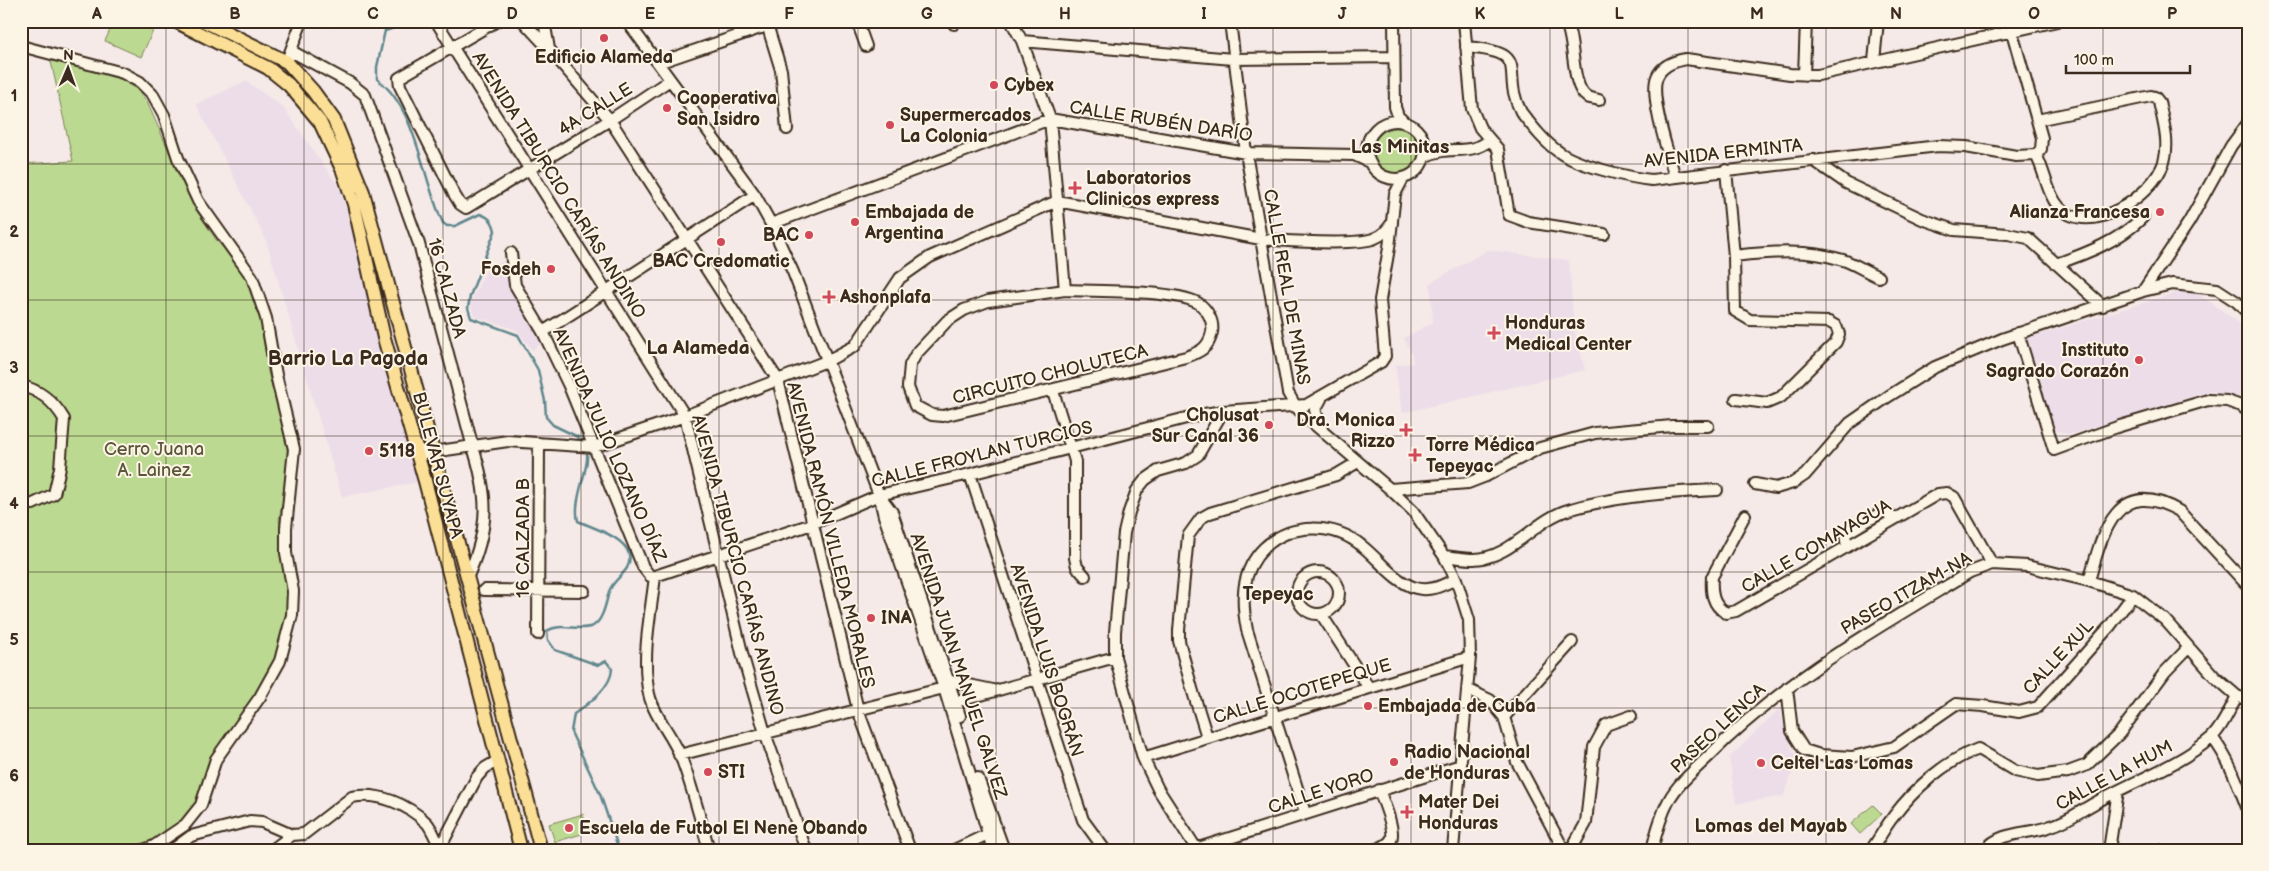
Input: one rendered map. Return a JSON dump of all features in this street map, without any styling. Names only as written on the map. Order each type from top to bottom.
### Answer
[{"type":"main road","name":"BULEVAR SUYAPA","points":[[175,21],[268,68],[289,85],[320,122],[343,171],[354,204],[384,338],[422,470],[520,850]]},
{"type":"main road","name":"BULEVAR SUYAPA","points":[[204,21],[289,56],[334,120],[363,192],[541,850]]},
{"type":"street","points":[[289,56],[302,21]]},
{"type":"street","name":"AVENIDA TIBURCIO CARÍAS ANDINO","points":[[436,21],[685,416],[744,656],[765,733],[806,850]]},
{"type":"street","points":[[452,46],[497,21]]},
{"type":"street","name":"AVENIDA RAMÓN VILLEDA MORALES","points":[[523,21],[610,120],[778,380],[858,710],[910,850]]},
{"type":"street","points":[[544,21],[549,49]]},
{"type":"street","name":"AVENIDA JUAN MANUEL GALVEZ","points":[[627,21],[755,196],[771,224],[793,272],[829,360],[879,495],[884,516],[947,684],[993,850]]},
{"type":"street","points":[[658,63],[767,23],[781,21]]},
{"type":"street","points":[[857,21],[866,46]]},
{"type":"street","points":[[1011,21],[1022,41],[1050,119],[1065,290]]},
{"type":"street","name":"CALLE REAL DE MINAS","points":[[1230,21],[1233,59],[1246,153],[1288,393],[1296,407],[1390,489],[1413,512],[1444,556],[1456,579],[1468,620],[1470,657],[1468,690],[1453,850]]},
{"type":"street","points":[[1394,21],[1395,107],[1398,116],[1405,123],[1416,129],[1423,140],[1440,150]]},
{"type":"street","points":[[1464,21],[1472,109],[1480,128],[1498,148],[1509,215],[1528,222],[1604,234]]},
{"type":"street","points":[[1565,21],[1571,34],[1579,86],[1587,96],[1599,100]]},
{"type":"street","points":[[1804,75],[1806,21]]},
{"type":"street","points":[[1874,61],[1878,21]]},
{"type":"street","points":[[1675,177],[1664,142],[1655,86],[1660,71],[1668,64],[1686,59],[1804,75],[1818,75],[2057,21]]},
{"type":"street","points":[[767,23],[781,70],[787,128]]},
{"type":"street","points":[[2012,32],[2042,138],[2041,148],[2036,155],[2059,207],[2069,215],[2091,218],[2122,208],[2142,194],[2159,172],[2164,161],[2166,137],[2159,102],[2155,97],[2151,96],[2037,120]]},
{"type":"street","points":[[1022,41],[1233,59],[1394,57]]},
{"type":"street","points":[[21,46],[123,73],[140,82],[153,95],[164,115],[178,158],[198,201],[252,278],[266,318],[276,375],[294,450],[286,528],[286,553],[293,591],[292,615],[280,661],[260,696],[216,759],[202,805],[185,825],[154,846],[143,850]]},
{"type":"street","name":"4A CALLE","points":[[452,46],[399,78],[400,86],[460,204],[466,208],[610,120],[670,80]]},
{"type":"street","name":"AVENIDA ERMINTA","points":[[1466,48],[1496,50],[1508,58],[1521,112],[1559,153],[1579,161],[1640,179],[1675,177],[1840,156],[1938,146],[1966,147],[2016,156],[2036,155]]},
{"type":"street","name":"16 CALZADA","points":[[289,56],[350,83],[365,95],[419,244],[482,475],[485,497],[481,542],[467,578]]},
{"type":"street","points":[[1354,155],[1362,152],[1367,147],[1373,133],[1392,116],[1395,107]]},
{"type":"street","name":"CALLE RUBÉN DARÍO","points":[[771,224],[1050,119],[1246,153],[1354,155],[1369,162]]},
{"type":"street","points":[[1386,123],[1405,123]]},
{"type":"street","points":[[2143,291],[2189,222],[2231,146],[2248,123]]},
{"type":"street","points":[[1367,147],[1369,162],[1376,172],[1388,178],[1403,178],[1417,171],[1424,157],[1423,140]]},
{"type":"street","points":[[1424,157],[1440,150],[1481,148],[1490,140]]},
{"type":"street","points":[[1839,178],[1835,166],[1840,156]]},
{"type":"street","points":[[1813,160],[1839,178],[1922,220],[1954,230],[2022,236],[2034,243],[2103,306]]},
{"type":"street","points":[[1726,170],[1734,256],[1735,311],[1750,320],[1829,322],[1836,326],[1839,334],[1836,342],[1781,397],[1768,403],[1736,399]]},
{"type":"street","points":[[1388,178],[1395,194]]},
{"type":"street","points":[[1387,260],[1395,194],[1403,178]]},
{"type":"street","points":[[543,332],[755,196]]},
{"type":"street","points":[[413,440],[420,450],[425,453],[433,453],[472,444],[508,440],[587,446],[685,416],[829,360],[855,346],[900,278],[911,269],[930,257],[1057,200],[1261,239],[1367,241],[1381,244],[1385,250],[1387,260]]},
{"type":"street","points":[[2056,264],[2090,251],[2116,238],[2130,230],[2143,217]]},
{"type":"street","points":[[1367,241],[1383,234],[1392,223]]},
{"type":"street","points":[[1734,256],[1771,252],[1802,253],[1843,260],[1879,277]]},
{"type":"street","name":"AVENIDA JULIO LOZANO DÍAZ","points":[[511,253],[515,285],[543,332],[569,386],[587,446],[643,567],[650,576],[655,576],[647,642],[649,695],[655,712],[679,754],[709,850]]},
{"type":"street","name":"CALLE FROYLAN TURCIOS","points":[[655,576],[812,524],[879,495],[970,474],[1198,415],[1223,411],[1296,407],[1310,404],[1384,359],[1386,353],[1380,300],[1387,260]]},
{"type":"street","points":[[1755,484],[1776,488],[1793,483],[1805,475],[1850,423],[1889,396],[1935,367],[2018,334],[2143,291],[2172,284],[2217,289],[2237,302],[2248,313]]},
{"type":"street","name":"CIRCUITO CHOLUTECA","points":[[1065,290],[1137,293],[1180,298],[1197,303],[1206,310],[1211,320],[1213,330],[1210,340],[1201,352],[1137,370],[1053,390],[943,416],[932,416],[915,406],[908,387],[907,376],[916,354],[947,321],[964,310],[988,301],[1065,290]]},
{"type":"street","points":[[2018,334],[2054,450],[2120,426],[2208,400],[2227,401],[2241,406],[2248,411]]},
{"type":"street","points":[[21,386],[35,390],[47,398],[64,419],[60,468],[54,494],[33,504]]},
{"type":"street","points":[[1053,390],[1074,461],[1075,558],[1077,567],[1085,576]]},
{"type":"street","points":[[1321,398],[1315,410],[1322,430]]},
{"type":"street","points":[[1194,849],[1158,789],[1143,758],[1115,656],[1124,533],[1137,490],[1145,480],[1158,471],[1186,463],[1198,455],[1223,411]]},
{"type":"street","points":[[1390,489],[1468,483],[1486,476],[1540,448],[1595,433],[1672,426],[1708,426]]},
{"type":"street","name":"16 CALZADA B","points":[[538,634],[540,589],[540,443]]},
{"type":"street","points":[[422,470],[427,458],[433,453]]},
{"type":"street","points":[[1208,737],[1179,641],[1179,618],[1188,536],[1201,518],[1210,513],[1329,477],[1358,462]]},
{"type":"street","name":"AVENIDA LUIS BOGRÁN","points":[[970,474],[1083,820],[1106,850]]},
{"type":"street","points":[[1444,556],[1475,559],[1494,555],[1508,548],[1554,515],[1570,509],[1651,493],[1716,490]]},
{"type":"street","name":"CALLE COMAYAGUA","points":[[1745,515],[1712,577],[1711,588],[1714,600],[1718,608],[1726,613],[1736,611],[1938,494],[1947,493],[1954,497],[1992,564]]},
{"type":"street","points":[[2089,581],[2101,539],[2108,523],[2118,512],[2130,504],[2146,500],[2164,503],[2178,511],[2248,586]]},
{"type":"street","points":[[1305,814],[1247,630],[1243,608],[1243,593],[1249,570],[1259,553],[1268,544],[1301,529],[1326,529],[1362,545],[1392,574],[1416,588],[1426,590],[1437,588],[1456,579]]},
{"type":"street","name":"PASEO ITZAM-NA","points":[[1787,688],[1822,662],[1970,572],[1992,564],[2045,569],[2133,595],[2165,620],[2215,677],[2237,696],[2248,700]]},
{"type":"street","points":[[1312,573],[1326,574],[1339,590],[1336,604],[1332,609],[1321,614],[1312,614],[1306,611],[1297,600],[1298,586],[1306,576],[1312,573]]},
{"type":"street","points":[[484,590],[540,589],[584,591]]},
{"type":"street","name":"CALLE XUL","points":[[1787,688],[1792,731],[1804,750],[1820,755],[1852,757],[1894,748],[1956,704],[2019,712],[2038,707],[2110,626],[2133,595]]},
{"type":"street","points":[[1321,614],[1369,688]]},
{"type":"street","points":[[1504,717],[1572,642]]},
{"type":"street","points":[[1871,850],[1893,817],[1916,791],[1959,756],[1978,749],[2015,771],[2038,776],[2068,772],[2087,765],[2119,734],[2165,672],[2190,648]]},
{"type":"street","points":[[956,702],[1115,656]]},
{"type":"street","name":"CALLE OCOTEPEQUE","points":[[1143,758],[1470,657]]},
{"type":"street","points":[[679,754],[858,710],[947,684],[997,690]]},
{"type":"street","name":"AVENIDA JUAN MANUEL GALVEZ","points":[[947,684],[956,702],[976,774],[1004,849]]},
{"type":"street","name":"PASEO LENCA","points":[[1652,850],[1669,800],[1680,784],[1724,740],[1787,688]]},
{"type":"street","points":[[1468,690],[1490,700],[1504,717],[1517,762],[1564,850]]},
{"type":"street","name":"CALLE LA HUM","points":[[1985,850],[1989,845],[2005,836],[2050,827],[2072,818],[2095,803],[2179,760],[2212,737],[2237,696]]},
{"type":"street","points":[[1571,850],[1586,823],[1594,747],[1606,725],[1631,716]]},
{"type":"street","points":[[2212,737],[2223,751],[2248,810]]},
{"type":"street","points":[[439,848],[477,777],[485,768],[497,761]]},
{"type":"street","name":"CALLE YORO","points":[[1194,849],[1461,765]]},
{"type":"street","points":[[1374,850],[1384,846],[1391,840],[1393,832],[1379,790]]},
{"type":"street","points":[[2109,850],[2118,791]]},
{"type":"street","points":[[172,850],[191,836],[250,821],[262,822],[292,835],[304,834],[352,797],[360,795],[380,797],[398,803],[428,824],[439,848]]},
{"type":"street","points":[[954,850],[988,834]]},
{"type":"street","points":[[272,850],[292,835]]},
{"type":"shaded area","points":[[246,81],[283,107],[341,190],[418,482],[342,497],[266,240],[196,104]]},
{"type":"shaded area","name":"Honduras Medical Center","points":[[1488,250],[1569,260],[1574,328],[1585,370],[1402,413],[1395,365],[1413,363],[1412,354],[1404,338],[1433,322],[1430,283]]},
{"type":"shaded area","points":[[508,260],[541,344],[532,350],[517,330],[474,316],[470,304],[487,267]]},
{"type":"shaded area","name":"Instituto Sagrado Corazón","points":[[2178,292],[2197,293],[2248,329],[2248,381],[2240,397],[2210,391],[2069,435],[2053,429],[2022,340]]},
{"type":"shaded area","points":[[1779,709],[1792,749],[1800,761],[1790,776],[1784,796],[1736,804],[1729,758]]},
{"type":"green space","points":[[114,21],[157,22],[141,57],[105,41]]},
{"type":"green space","name":"Cerro Juana A. Lainez","points":[[50,57],[120,79],[137,89],[147,102],[194,207],[217,241],[237,264],[248,283],[261,320],[268,372],[287,441],[288,475],[279,519],[288,581],[288,602],[284,630],[271,671],[189,815],[177,844],[168,850],[21,850],[21,164],[73,161]]},
{"type":"green space","points":[[1401,128],[1413,134],[1418,142],[1418,160],[1413,168],[1405,173],[1391,174],[1379,168],[1374,160],[1373,146],[1379,134],[1387,129]]},
{"type":"green space","points":[[1873,805],[1882,814],[1860,834],[1851,824]]},
{"type":"green space","name":"Escuela de Futbol El Nene Obando","points":[[583,814],[588,832],[555,842],[549,824]]},
{"type":"waterway","points":[[330,21],[330,26],[351,21]]},
{"type":"waterway","points":[[384,21],[386,26],[377,67],[377,79],[390,92],[410,126],[443,223],[447,226],[455,226],[480,214],[492,222],[495,231],[470,296],[468,308],[471,318],[518,335],[538,370],[545,401],[546,417],[553,425],[578,437],[581,443]]},
{"type":"waterway","points":[[385,31],[415,21]]},
{"type":"waterway","points":[[586,449],[586,464],[578,502],[578,521],[614,537],[628,550],[630,559],[627,568],[610,589],[604,611],[596,624],[588,628],[558,627],[547,631],[548,640],[555,650],[598,665],[606,661],[612,669],[611,676],[603,689],[574,714],[571,732],[600,794],[619,850]]},
{"type":"place","name":"Edificio Alameda","points":[[604,38]]},
{"type":"place","name":"Cybex","points":[[994,85]]},
{"type":"place","name":"Cooperativa San Isidro","points":[[667,108]]},
{"type":"place","name":"Supermercados La Colonia","points":[[890,125]]},
{"type":"place","name":"Laboratorios Clinicos express","points":[[1075,188]]},
{"type":"place","name":"Alianza Francesa","points":[[2160,212]]},
{"type":"place","name":"Embajada de Argentina","points":[[855,222]]},
{"type":"place","name":"BAC","points":[[809,235]]},
{"type":"place","name":"BAC Credomatic","points":[[721,242]]},
{"type":"place","name":"Fosdeh","points":[[551,269]]},
{"type":"place","name":"Ashonplafa","points":[[829,297]]},
{"type":"place","name":"Honduras Medical Center","points":[[1494,333]]},
{"type":"place","name":"Instituto Sagrado Corazón","points":[[2139,360]]},
{"type":"place","name":"Cholusat Sur Canal 36","points":[[1269,425]]},
{"type":"place","name":"Dra. Monica Rizzo","points":[[1406,430]]},
{"type":"place","name":"5118","points":[[369,451]]},
{"type":"place","name":"Torre Médica Tepeyac","points":[[1415,455]]},
{"type":"place","name":"INA","points":[[871,618]]},
{"type":"place","name":"Embajada de Cuba","points":[[1368,706]]},
{"type":"place","name":"Radio Nacional de Honduras","points":[[1394,762]]},
{"type":"place","name":"Celtel Las Lomas","points":[[1761,763]]},
{"type":"place","name":"STI","points":[[708,772]]},
{"type":"place","name":"Mater Dei Honduras","points":[[1407,812]]},
{"type":"place","name":"Escuela de Futbol El Nene Obando","points":[[569,828]]},
{"type":"district","name":"Las Minitas","points":[[1400,146]]},
{"type":"district","name":"La Alameda","points":[[698,347]]},
{"type":"district","name":"Barrio La Pagoda","points":[[348,358]]},
{"type":"district","name":"Tepeyac","points":[[1278,593]]},
{"type":"district","name":"Lomas del Mayab","points":[[1771,825]]}]
